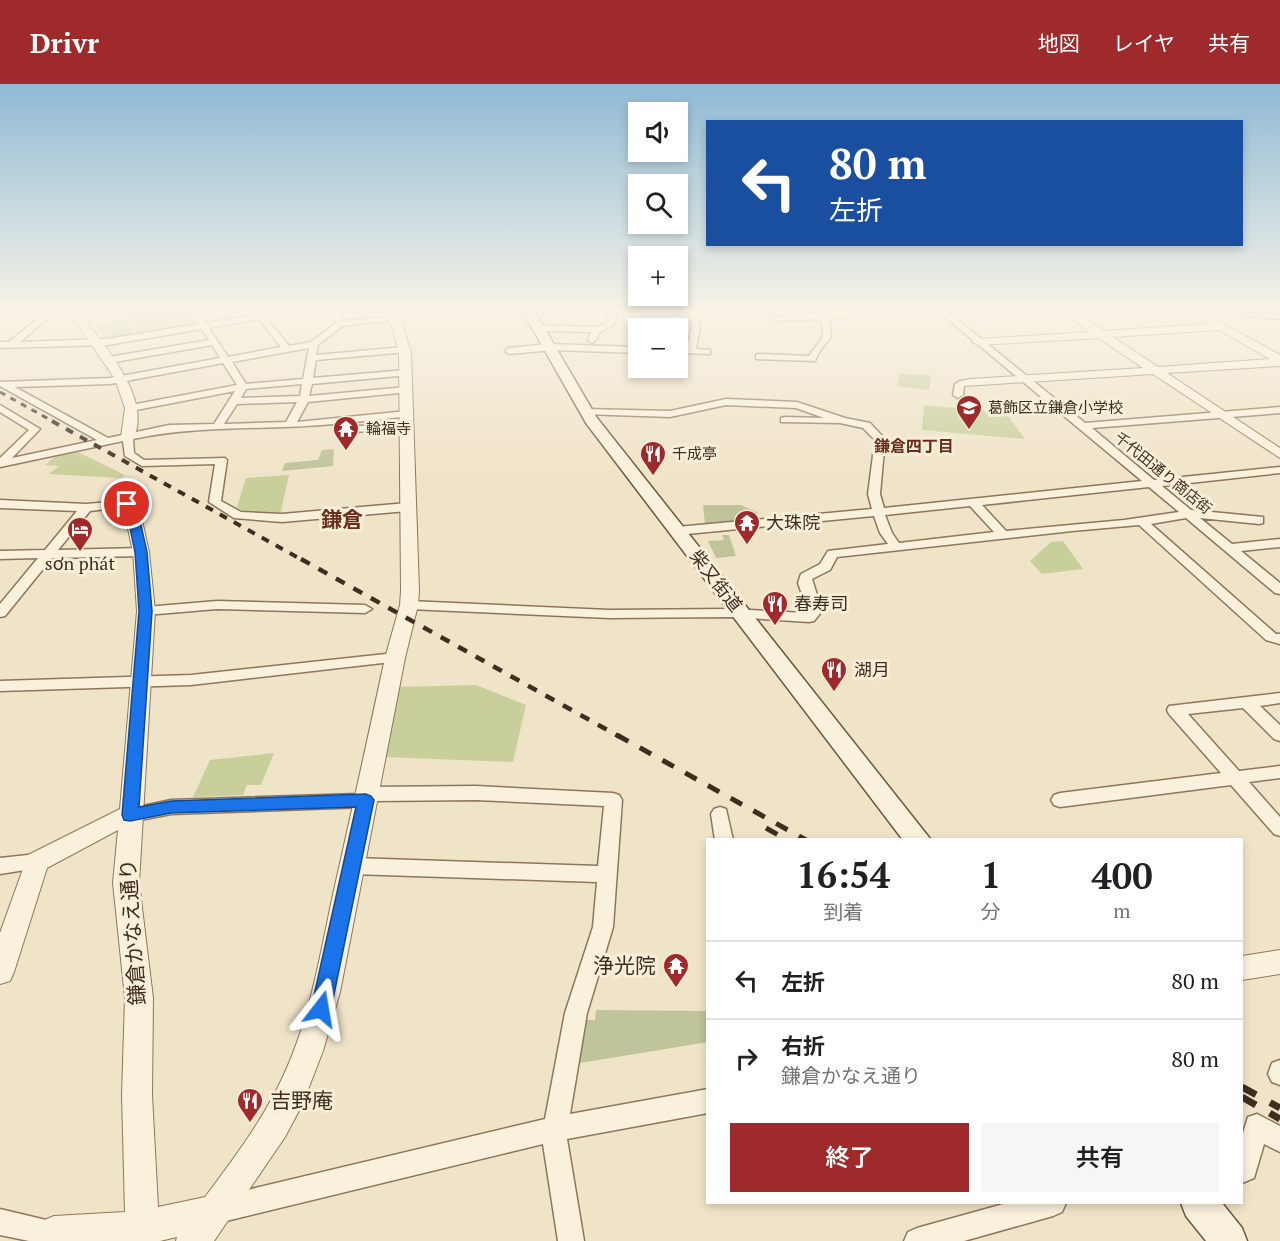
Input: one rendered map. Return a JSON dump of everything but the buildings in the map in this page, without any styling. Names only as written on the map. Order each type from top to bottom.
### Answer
[{"type":"main road","name":"柴又街道","points":[[561,366],[586,412],[916,838]]},
{"type":"main road","points":[[1200,1204],[1229,1241]]},
{"type":"street","points":[[113,366],[121,379],[132,408],[128,437],[129,453],[142,463],[221,460],[215,502],[238,515],[302,518],[407,507]]},
{"type":"street","points":[[1,384],[121,379],[189,366]]},
{"type":"street","points":[[229,366],[242,387]]},
{"type":"street","points":[[290,425],[304,399],[310,366]]},
{"type":"street","points":[[193,1241],[242,1175],[285,1106],[312,1044],[326,992],[395,658],[409,604],[411,569],[407,507],[405,366]]},
{"type":"street","name":"千代田通り商店街","points":[[1008,366],[1191,514],[1280,590]]},
{"type":"street","points":[[1149,366],[1280,454]]},
{"type":"street","points":[[958,395],[960,384],[1218,366]]},
{"type":"street","points":[[132,408],[242,387],[308,381],[406,382]]},
{"type":"street","points":[[234,401],[304,399],[406,382]]},
{"type":"street","points":[[1,384],[106,441]]},
{"type":"street","points":[[218,427],[242,387]]},
{"type":"street","points":[[586,412],[670,414],[717,403],[771,403],[796,405],[841,420],[866,425],[880,439],[874,494],[886,533],[896,547]]},
{"type":"street","points":[[0,408],[35,429],[0,464]]},
{"type":"street","points":[[1083,426],[1280,410]]},
{"type":"street","points":[[0,464],[169,428],[290,425],[351,418],[348,429],[407,421]]},
{"type":"street","points":[[785,420],[826,422],[841,420]]},
{"type":"street","points":[[677,531],[974,503],[1280,470]]},
{"type":"street","points":[[974,503],[1003,535]]},
{"type":"street","points":[[0,504],[86,508],[119,504]]},
{"type":"street","name":"鎌倉かなえ通り","points":[[119,504],[131,507],[141,552],[146,611],[126,884],[139,998],[137,1095],[142,1228]]},
{"type":"street","points":[[0,612],[86,508]]},
{"type":"street","points":[[409,604],[609,614],[742,614],[809,618],[815,611],[805,583],[806,577],[825,567],[833,554],[1203,513],[1259,520]]},
{"type":"street","points":[[1141,521],[1271,637],[1280,639]]},
{"type":"street","points":[[1230,548],[1280,543]]},
{"type":"street","points":[[0,555],[141,552]]},
{"type":"street","points":[[146,611],[217,605],[365,609]]},
{"type":"street","points":[[0,686],[191,680],[395,658]]},
{"type":"street","points":[[1280,698],[1175,710],[1280,829]]},
{"type":"street","points":[[1247,702],[1280,735]]},
{"type":"street","points":[[1060,800],[1280,772]]},
{"type":"street","points":[[0,866],[37,862],[130,815],[171,807],[476,793],[613,800],[603,927],[576,1014],[555,1129],[555,1148],[571,1241]]},
{"type":"street","points":[[720,814],[724,838]]},
{"type":"street","points":[[0,972],[37,862]]},
{"type":"street","points":[[353,866],[608,873]]},
{"type":"street","points":[[1243,968],[1280,962]]},
{"type":"street","points":[[0,1222],[54,1233],[101,1233],[142,1228],[555,1129],[706,1101]]},
{"type":"street","points":[[1243,1170],[1257,1126],[1280,1140]]},
{"type":"street","points":[[916,1241],[1049,1204]]},
{"type":"green space","points":[[899,374],[931,375],[929,390],[897,386]]},
{"type":"green space","points":[[924,405],[1006,413],[1025,439],[922,430]]},
{"type":"green space","points":[[334,449],[333,466],[282,471],[285,463],[318,460],[322,450]]},
{"type":"green space","points":[[78,452],[125,475],[121,478],[49,474],[59,466],[45,465],[55,457]]},
{"type":"green space","points":[[289,475],[280,515],[243,512],[237,507],[246,478]]},
{"type":"green space","points":[[703,505],[741,505],[757,512],[760,521],[705,525]]},
{"type":"green space","points":[[722,535],[729,535],[736,556],[716,558],[708,541],[724,540]]},
{"type":"green space","points":[[1063,541],[1083,569],[1042,574],[1030,561],[1051,542]]},
{"type":"green space","points":[[476,685],[526,705],[513,762],[383,757],[396,687]]},
{"type":"green space","points":[[274,753],[261,785],[247,785],[243,795],[193,797],[210,760]]},
{"type":"green space","points":[[596,1010],[706,1011],[706,1042],[574,1064],[583,1020],[595,1020]]},
{"type":"railway","points":[[0,392],[54,422]]},
{"type":"railway","points":[[52,421],[304,561]]},
{"type":"railway","points":[[301,559],[620,737]]},
{"type":"railway","points":[[617,735],[802,838]]},
{"type":"railway","points":[[766,828],[784,838]]},
{"type":"railway","points":[[1243,1088],[1280,1108]]},
{"type":"railway","points":[[1243,1098],[1280,1119]]},
{"type":"place","name":"葛飾区立鎌倉小学校","points":[[969,431]]},
{"type":"place","name":"輪福寺","points":[[346,452]]},
{"type":"place","name":"千成亭","points":[[653,477]]},
{"type":"place","name":"大珠院","points":[[747,546]]},
{"type":"place","name":"sơn phát","points":[[80,553]]},
{"type":"place","name":"春寿司","points":[[775,627]]},
{"type":"place","name":"湖月","points":[[834,693]]},
{"type":"place","name":"浄光院","points":[[676,989]]},
{"type":"place","name":"吉野庵","points":[[250,1124]]},
{"type":"district","name":"鎌倉四丁目","points":[[914,446]]},
{"type":"district","name":"鎌倉","points":[[342,520]]},
{"type":"route","points":[[127,504],[131,507],[141,552],[146,611],[130,815],[171,807],[366,800],[321,1009]]}]
